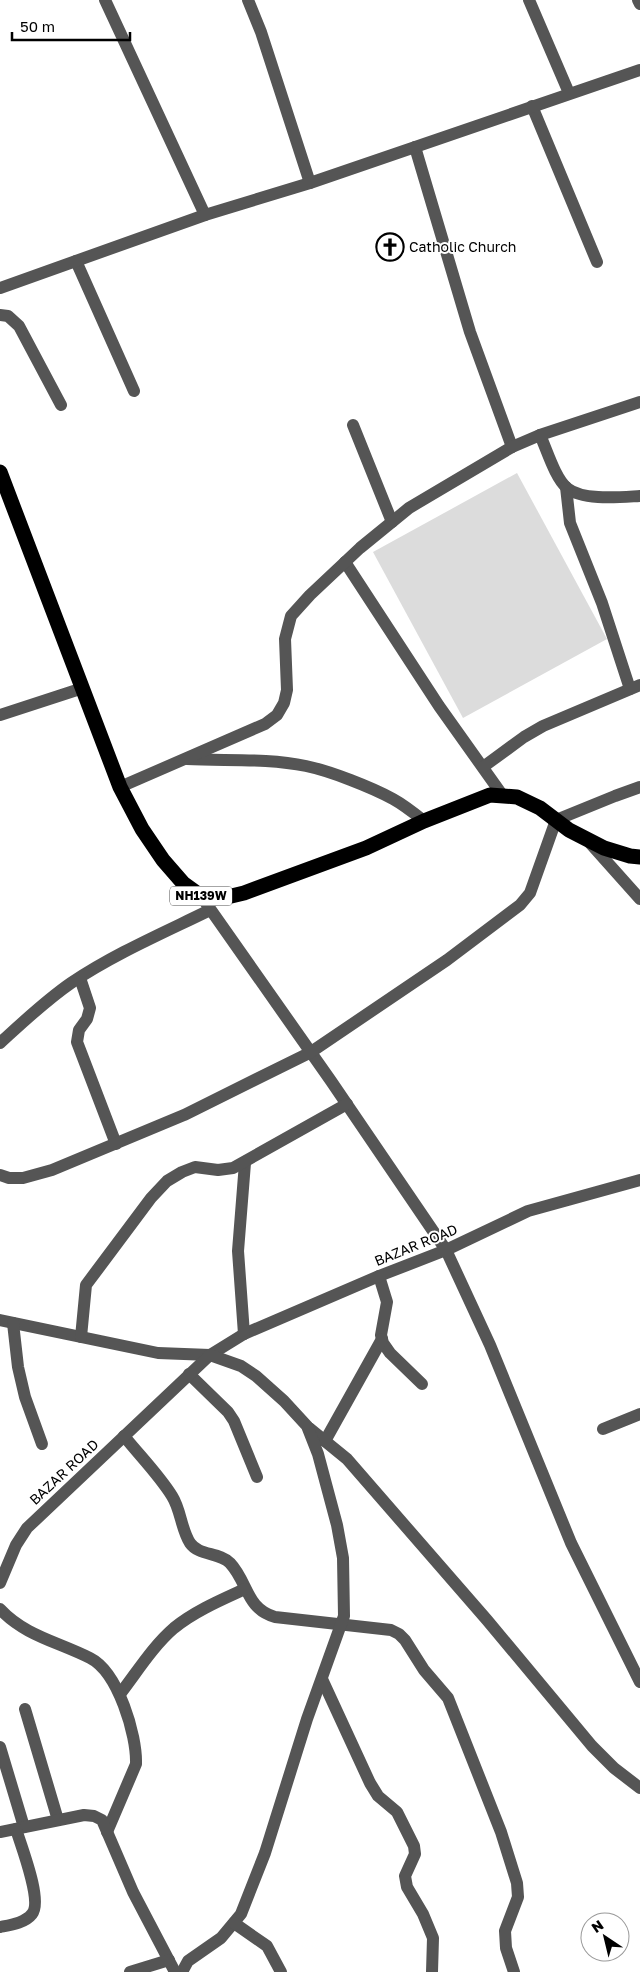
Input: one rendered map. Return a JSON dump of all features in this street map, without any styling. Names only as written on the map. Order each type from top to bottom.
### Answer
[{"type":"highway","name":"NH139W","points":[[0,472],[120,787],[142,829],[163,860],[183,883],[202,896],[222,898],[244,893],[366,848],[461,805],[490,795],[517,797],[540,808],[569,830],[604,848],[640,857]]},
{"type":"street","points":[[105,0],[205,214]]},
{"type":"street","points":[[248,0],[261,32],[310,183]]},
{"type":"street","points":[[529,0],[569,93]]},
{"type":"street","points":[[638,0],[640,4]]},
{"type":"street","points":[[0,288],[205,214],[310,183],[640,70]]},
{"type":"street","points":[[532,106],[597,262]]},
{"type":"street","points":[[415,147],[470,332],[512,447]]},
{"type":"street","points":[[76,261],[134,391]]},
{"type":"street","points":[[0,315],[8,316],[19,326],[62,405]]},
{"type":"street","points":[[120,787],[265,724],[277,715],[284,703],[286,690],[285,639],[291,616],[345,562],[409,508],[512,447],[540,435],[640,402]]},
{"type":"street","points":[[353,425],[392,522]]},
{"type":"street","points":[[482,767],[543,726],[635,687],[570,523],[566,487],[540,435]]},
{"type":"street","points":[[566,487],[574,492],[610,498],[640,496]]},
{"type":"street","points":[[345,562],[439,706],[503,796]]},
{"type":"street","points":[[0,715],[83,688]]},
{"type":"street","points":[[185,759],[261,761],[305,766],[323,771],[394,799],[424,821]]},
{"type":"street","points":[[3,1178],[23,1178],[52,1170],[116,1144],[184,1115],[310,1052],[447,960],[520,906],[530,893],[556,820],[640,787]]},
{"type":"street","points":[[586,839],[640,899]]},
{"type":"street","points":[[202,896],[446,1250],[490,1345],[571,1543],[640,1682]]},
{"type":"street","points":[[0,1043],[44,1004],[111,958],[210,910]]},
{"type":"street","points":[[80,978],[90,1008],[87,1019],[79,1030],[77,1042],[116,1144]]},
{"type":"street","points":[[81,1337],[86,1285],[151,1198],[167,1181],[195,1167],[218,1170],[233,1168],[245,1163],[347,1104]]},
{"type":"street","points":[[244,1334],[238,1251],[245,1163]]},
{"type":"street","name":"BAZAR ROAD","points":[[0,1583],[16,1545],[27,1528],[210,1355],[244,1334],[378,1276],[446,1250],[528,1211],[640,1180]]},
{"type":"street","points":[[325,1441],[382,1339],[382,1327],[387,1302],[378,1276]]},
{"type":"street","points":[[42,1444],[25,1397],[6,1322],[158,1353],[210,1355],[241,1366],[256,1376],[284,1401],[307,1426],[347,1459],[487,1620],[592,1746],[614,1768],[640,1788]]},
{"type":"street","points":[[382,1339],[390,1353],[422,1384]]},
{"type":"street","points":[[189,1374],[234,1420],[257,1477]]},
{"type":"street","points":[[604,1429],[640,1414]]},
{"type":"street","points":[[182,1972],[188,1961],[221,1938],[241,1914],[266,1853],[307,1719],[344,1616],[343,1558],[337,1526],[318,1454],[307,1426]]},
{"type":"street","points":[[124,1436],[172,1495],[190,1542],[196,1549],[221,1557],[229,1562],[236,1570],[258,1609],[267,1615],[391,1630],[405,1640],[424,1670],[448,1698],[492,1808],[517,1884],[518,1896],[506,1931],[506,1948],[514,1972]]},
{"type":"street","points":[[120,1694],[161,1641],[172,1630],[183,1621],[245,1588]]},
{"type":"street","points":[[0,1609],[19,1627],[92,1659],[110,1677],[120,1694],[131,1729],[136,1764],[107,1832]]},
{"type":"street","points":[[322,1679],[370,1783],[378,1796],[397,1812],[414,1846],[415,1854],[404,1876],[407,1887],[423,1914],[433,1938],[432,1972]]},
{"type":"street","points":[[25,1709],[58,1820]]},
{"type":"street","points":[[0,1747],[20,1828],[32,1884],[35,1909],[31,1916],[24,1920],[0,1928]]},
{"type":"street","points":[[0,1832],[84,1815],[94,1816],[102,1820],[133,1892],[175,1972]]},
{"type":"street","points":[[234,1923],[267,1946],[281,1972]]},
{"type":"street","points":[[130,1972],[169,1960]]},
{"type":"shaded area","points":[[517,473],[607,639],[463,718],[373,552]]},
{"type":"place","name":"Catholic Church","points":[[390,247]]}]
